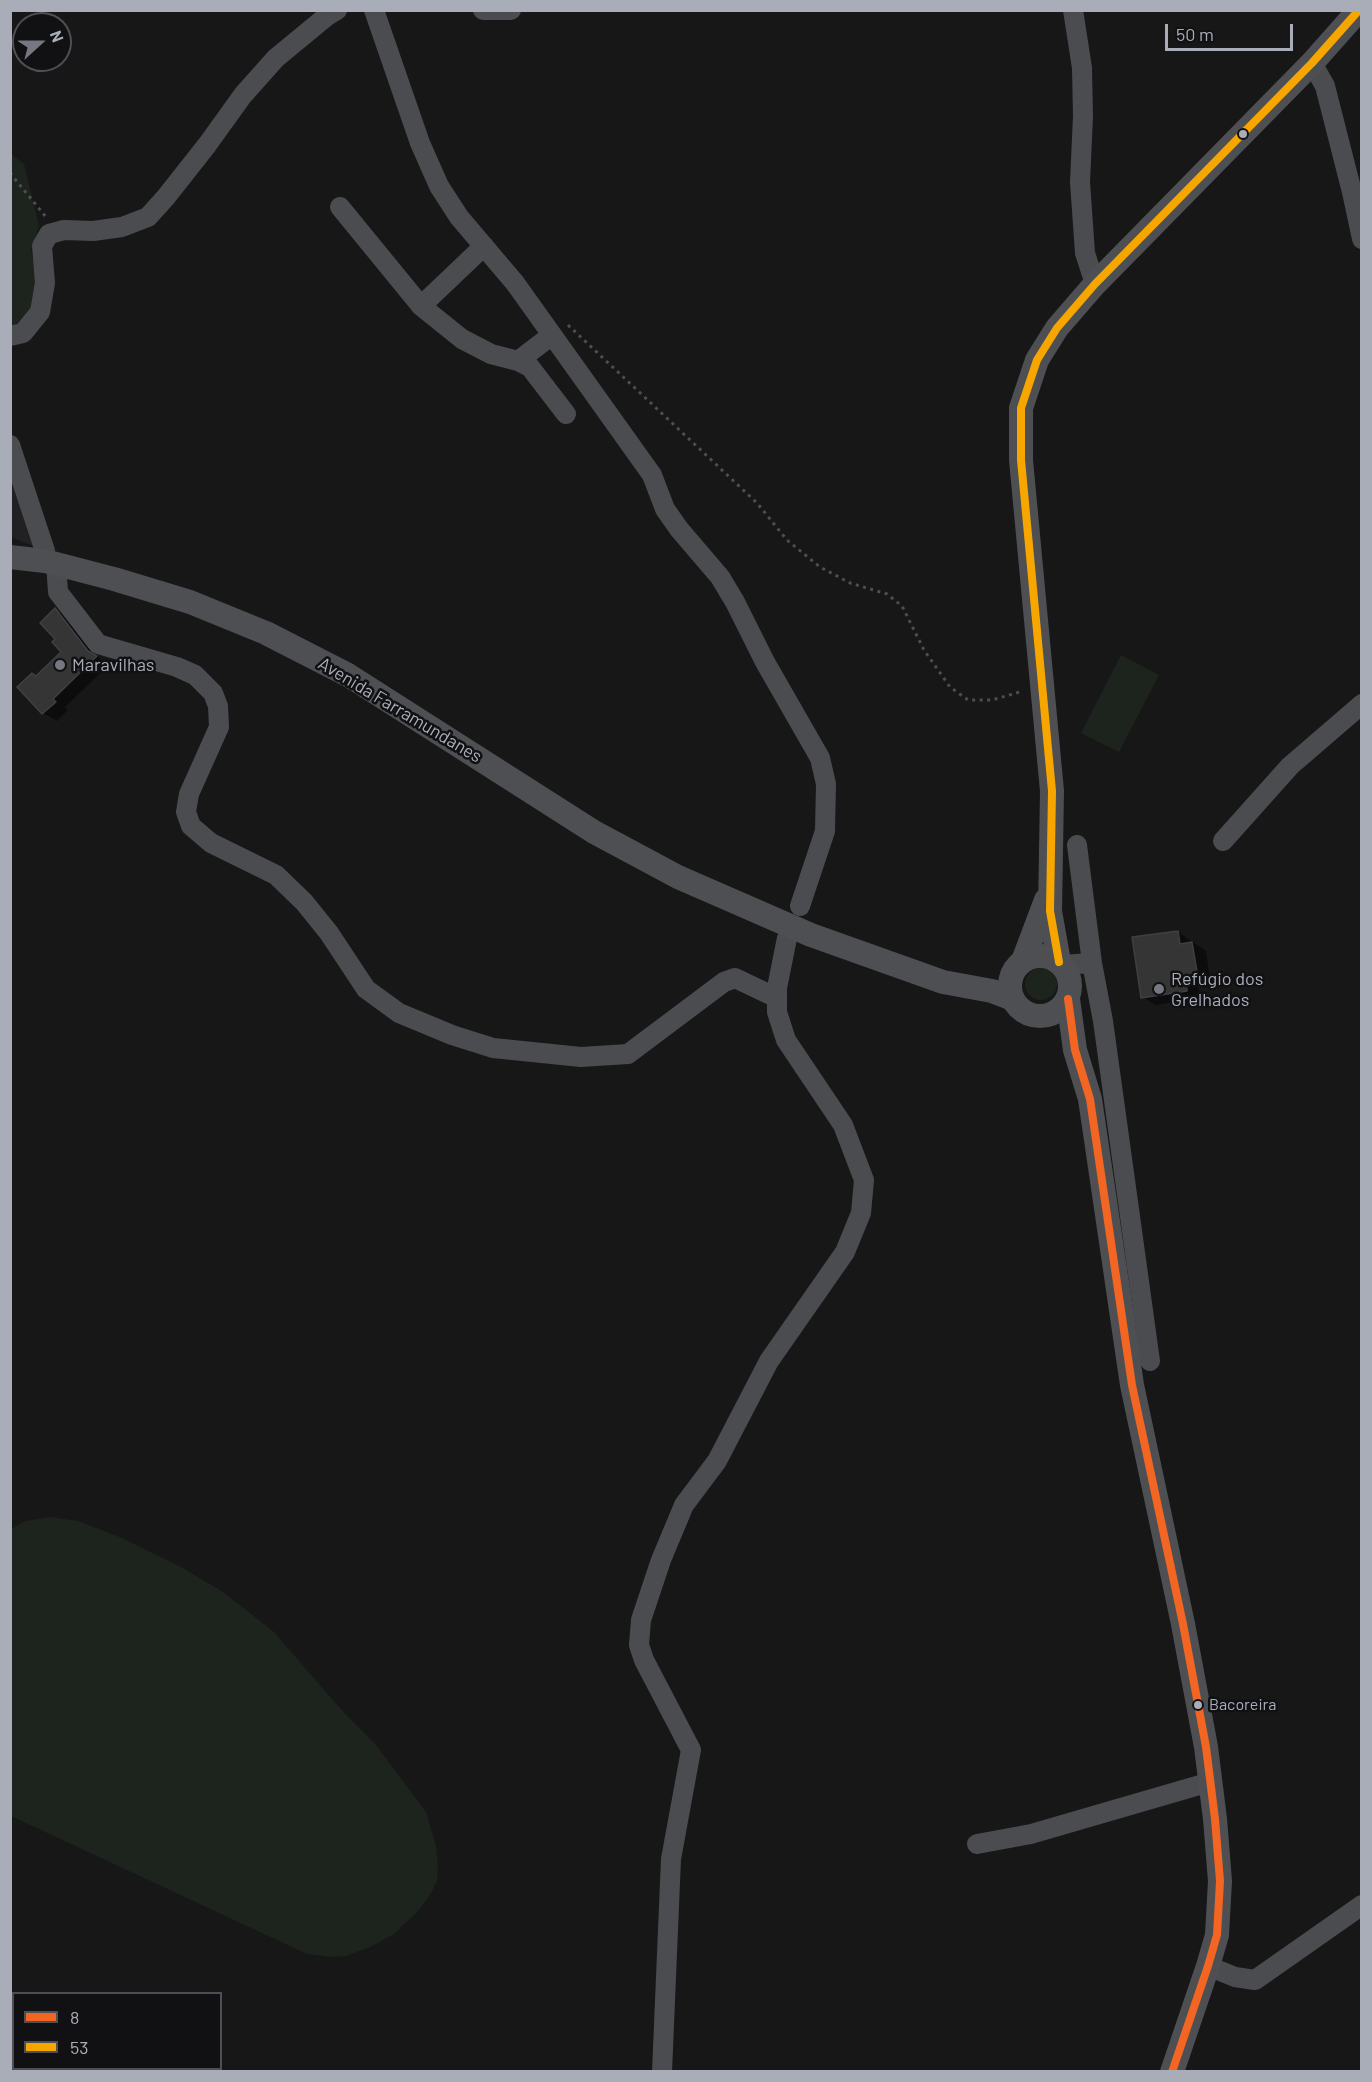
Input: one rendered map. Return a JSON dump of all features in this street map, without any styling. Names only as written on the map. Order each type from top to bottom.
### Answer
[{"type":"main road","points":[[1060,964],[1050,911],[1052,791],[1021,460],[1021,408],[1037,360],[1058,328],[1095,284],[1312,63],[1359,10]]},
{"type":"main road","name":"Avenida Farramundanes","points":[[10,557],[50,562],[190,602],[266,633],[348,675],[594,832],[678,877],[811,935],[943,982],[992,991],[1013,999]]},
{"type":"main road","points":[[1051,880],[1044,909],[1010,984],[1013,999],[1018,1008],[1033,1016],[1065,1041],[1079,1062]]},
{"type":"main road","points":[[962,984],[987,978],[1037,956],[1048,955],[1060,964],[1069,978],[1073,1036],[1090,1099],[1132,1385],[1183,1624],[1206,1747],[1220,1881],[1217,1935],[1172,2072]]},
{"type":"main road","points":[[1033,1016],[1052,1014],[1062,1008],[1069,996]]},
{"type":"street","points":[[374,10],[420,143],[439,186],[459,217],[515,283],[557,327],[652,476],[665,509],[720,577],[820,758],[826,784],[825,831],[800,906]]},
{"type":"street","points":[[483,10],[511,10]]},
{"type":"street","points":[[1073,10],[1082,68],[1083,116],[1080,182],[1085,253],[1095,284]]},
{"type":"street","points":[[10,336],[23,333],[40,312],[45,283],[42,246],[49,234],[64,230],[93,231],[122,227],[148,217],[194,162],[243,95],[276,58],[329,12]]},
{"type":"street","points":[[1312,63],[1325,86],[1357,191],[1362,239]]},
{"type":"street","points":[[340,207],[421,306],[462,339],[491,354],[518,361],[530,367],[566,414]]},
{"type":"street","points":[[421,306],[484,246]]},
{"type":"street","points":[[518,361],[557,327]]},
{"type":"street","points":[[10,445],[58,592],[98,644],[186,671],[195,675],[213,693],[218,705],[219,727],[189,794],[186,812],[191,826],[211,843],[276,875],[304,902],[323,926],[366,989],[399,1014],[493,1048],[581,1057],[628,1054],[723,982],[735,978],[777,999]]},
{"type":"street","points":[[1223,841],[1290,766],[1362,704]]},
{"type":"street","points":[[1077,845],[1150,1361]]},
{"type":"street","points":[[662,2072],[671,1859],[692,1750],[644,1660],[639,1645],[641,1620],[661,1560],[684,1505],[717,1461],[769,1361],[845,1252],[861,1214],[864,1180],[843,1125],[786,1040],[777,1012],[777,988],[787,938]]},
{"type":"street","points":[[1060,964],[1092,963]]},
{"type":"street","points":[[1069,996],[1098,989]]},
{"type":"street","points":[[977,1844],[1031,1833],[1210,1782]]},
{"type":"street","points":[[1209,1965],[1235,1977],[1255,1980],[1362,1905]]},
{"type":"path","points":[[10,173],[49,220],[64,230]]},
{"type":"path","points":[[557,327],[756,503],[795,547],[820,567],[850,583],[887,594],[902,606],[924,650],[950,687],[968,700],[992,700],[1041,685]]},
{"type":"shaded area","points":[[11,154],[24,164],[39,226],[31,250],[37,281],[34,304],[25,321],[11,331]]},
{"type":"shaded area","points":[[10,452],[45,551],[11,537]]},
{"type":"shaded area","points":[[1121,655],[1159,675],[1119,752],[1081,733]]},
{"type":"shaded area","points":[[1041,968],[1053,972],[1057,984],[1053,996],[1041,1000],[1029,996],[1025,984],[1029,972]]},
{"type":"shaded area","points":[[50,1517],[78,1521],[122,1538],[181,1567],[223,1592],[274,1632],[338,1706],[376,1745],[426,1812],[436,1846],[438,1866],[437,1881],[431,1893],[420,1909],[394,1934],[370,1947],[346,1956],[307,1954],[11,1816],[11,1529],[26,1521]]},
{"type":"building","points":[[55,608],[88,651],[97,656],[53,699],[56,702],[42,714],[17,687],[32,673],[36,676],[61,652],[52,642],[55,639],[40,623]]},
{"type":"building","points":[[1178,931],[1180,944],[1192,942],[1198,978],[1186,979],[1187,991],[1141,998],[1132,937]]},
{"type":"transit line","name":"53","points":[[1059,962],[1050,911],[1052,791],[1021,460],[1021,408],[1037,360],[1057,328],[1095,284],[1312,63],[1359,10]]},
{"type":"transit line","name":"8","points":[[1068,999],[1075,1050],[1090,1099],[1132,1385],[1183,1624],[1206,1747],[1215,1819],[1220,1881],[1217,1935],[1172,2072]]},
{"type":"place","name":"Maravilhas","points":[[60,665]]},
{"type":"place","name":"Refúgio dos Grelhados","points":[[1159,989]]},
{"type":"place","name":"Bacoreira","points":[[1198,1705]]}]
